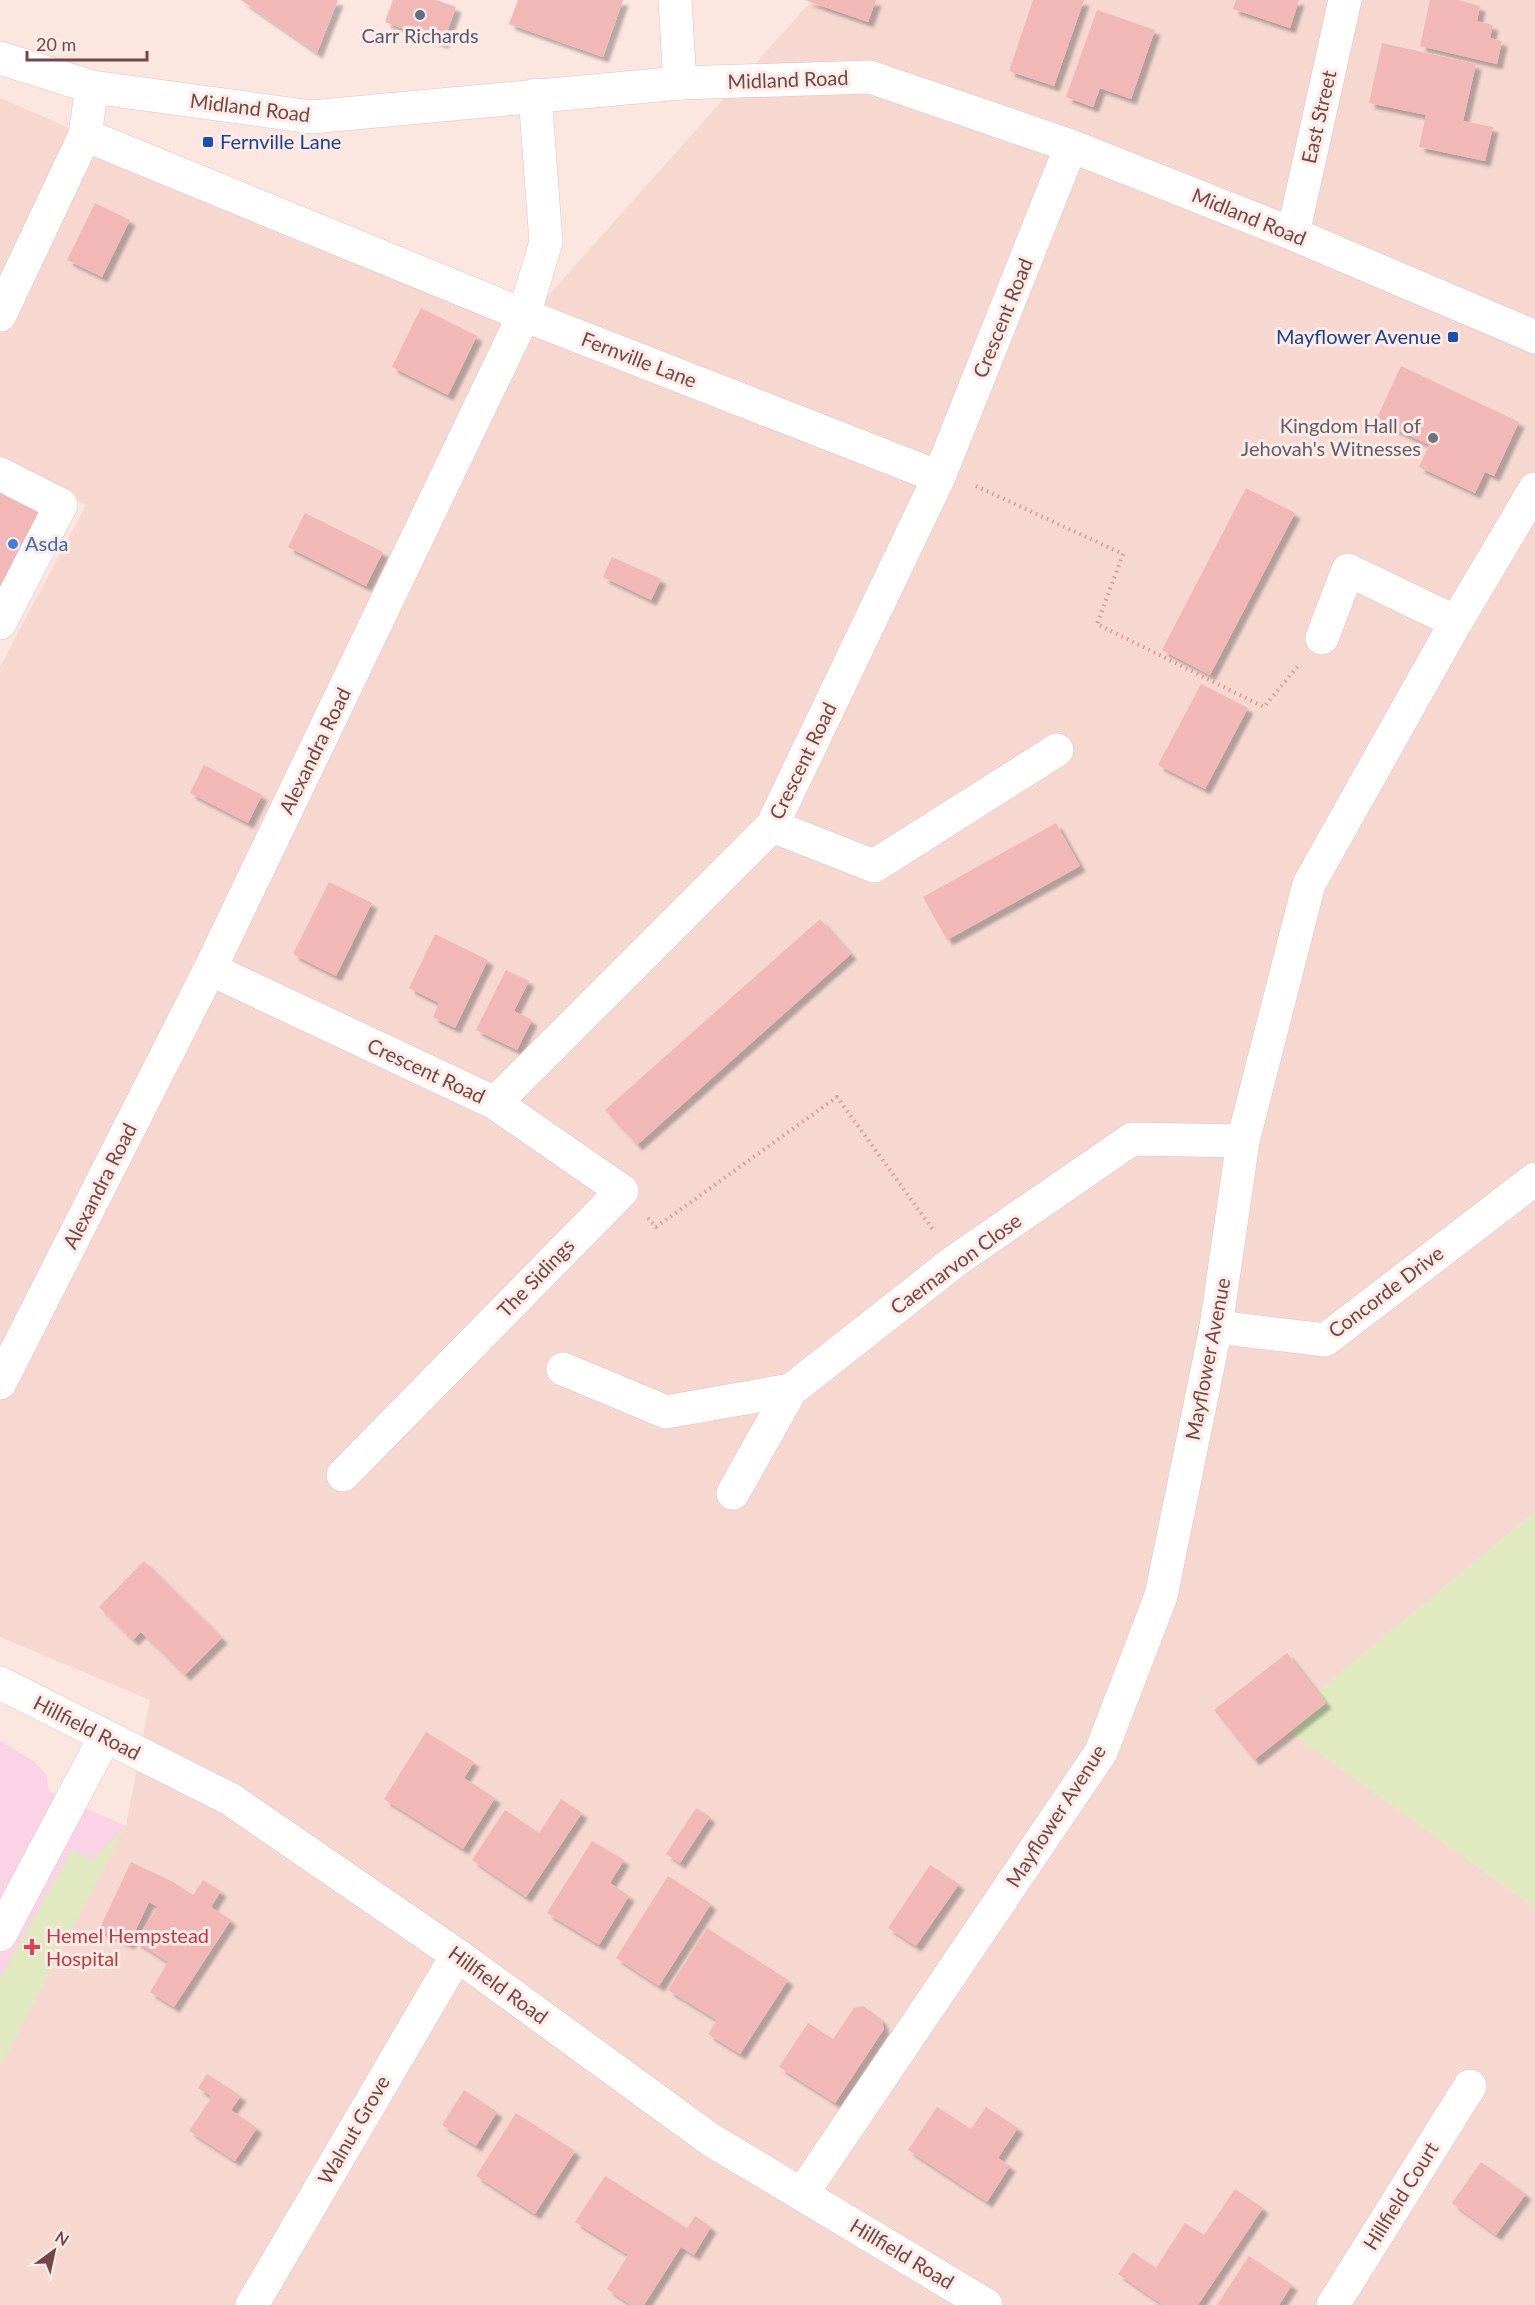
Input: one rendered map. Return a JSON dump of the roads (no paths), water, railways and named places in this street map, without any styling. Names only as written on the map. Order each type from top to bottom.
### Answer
[{"type":"street","points":[[675,0],[680,83]]},
{"type":"street","name":"East Street","points":[[1293,234],[1345,0]]},
{"type":"street","name":"Midland Road","points":[[0,58],[92,87],[311,117],[680,83],[870,77],[1071,146],[1293,234],[1535,337]]},
{"type":"street","points":[[0,315],[85,135],[92,87]]},
{"type":"street","name":"Alexandra Road","points":[[0,1383],[210,969],[524,315],[546,242],[535,96]]},
{"type":"street","name":"Fernville Lane","points":[[85,135],[524,315],[939,477]]},
{"type":"street","name":"Crescent Road","points":[[210,969],[495,1103],[772,826],[939,477],[1071,146]]},
{"type":"street","points":[[0,474],[61,505],[15,580],[0,623]]},
{"type":"street","name":"Mayflower Avenue","points":[[802,2194],[1101,1752],[1161,1596],[1216,1328],[1243,1141],[1309,884],[1456,622],[1535,489]]},
{"type":"street","points":[[1322,638],[1348,570],[1456,622]]},
{"type":"street","points":[[772,826],[874,866],[1057,750]]},
{"type":"street","name":"The Sidings","points":[[344,1475],[622,1191],[495,1103]]},
{"type":"street","name":"Caernarvon Close","points":[[733,1494],[791,1390],[955,1261],[1132,1140],[1243,1141]]},
{"type":"street","name":"Concorde Drive","points":[[1216,1328],[1325,1340],[1535,1179]]},
{"type":"street","points":[[563,1369],[666,1412],[791,1390]]},
{"type":"street","name":"Hillfield Road","points":[[0,1683],[230,1799],[457,1954],[711,2140],[986,2305]]},
{"type":"street","points":[[0,1935],[105,1737]]},
{"type":"street","name":"Walnut Grove","points":[[252,2305],[457,1954]]},
{"type":"street","name":"Hillfield Court","points":[[1333,2305],[1470,2086]]},
{"type":"place","name":"Carr Richards","points":[[420,15]]},
{"type":"place","name":"Fernville Lane","points":[[208,142]]},
{"type":"place","name":"Mayflower Avenue","points":[[1453,337]]},
{"type":"place","name":"Kingdom Hall of Jehovah's Witnesses","points":[[1433,438]]},
{"type":"place","name":"Asda","points":[[13,544]]},
{"type":"place","name":"Hemel Hempstead Hospital","points":[[32,1947]]}]
